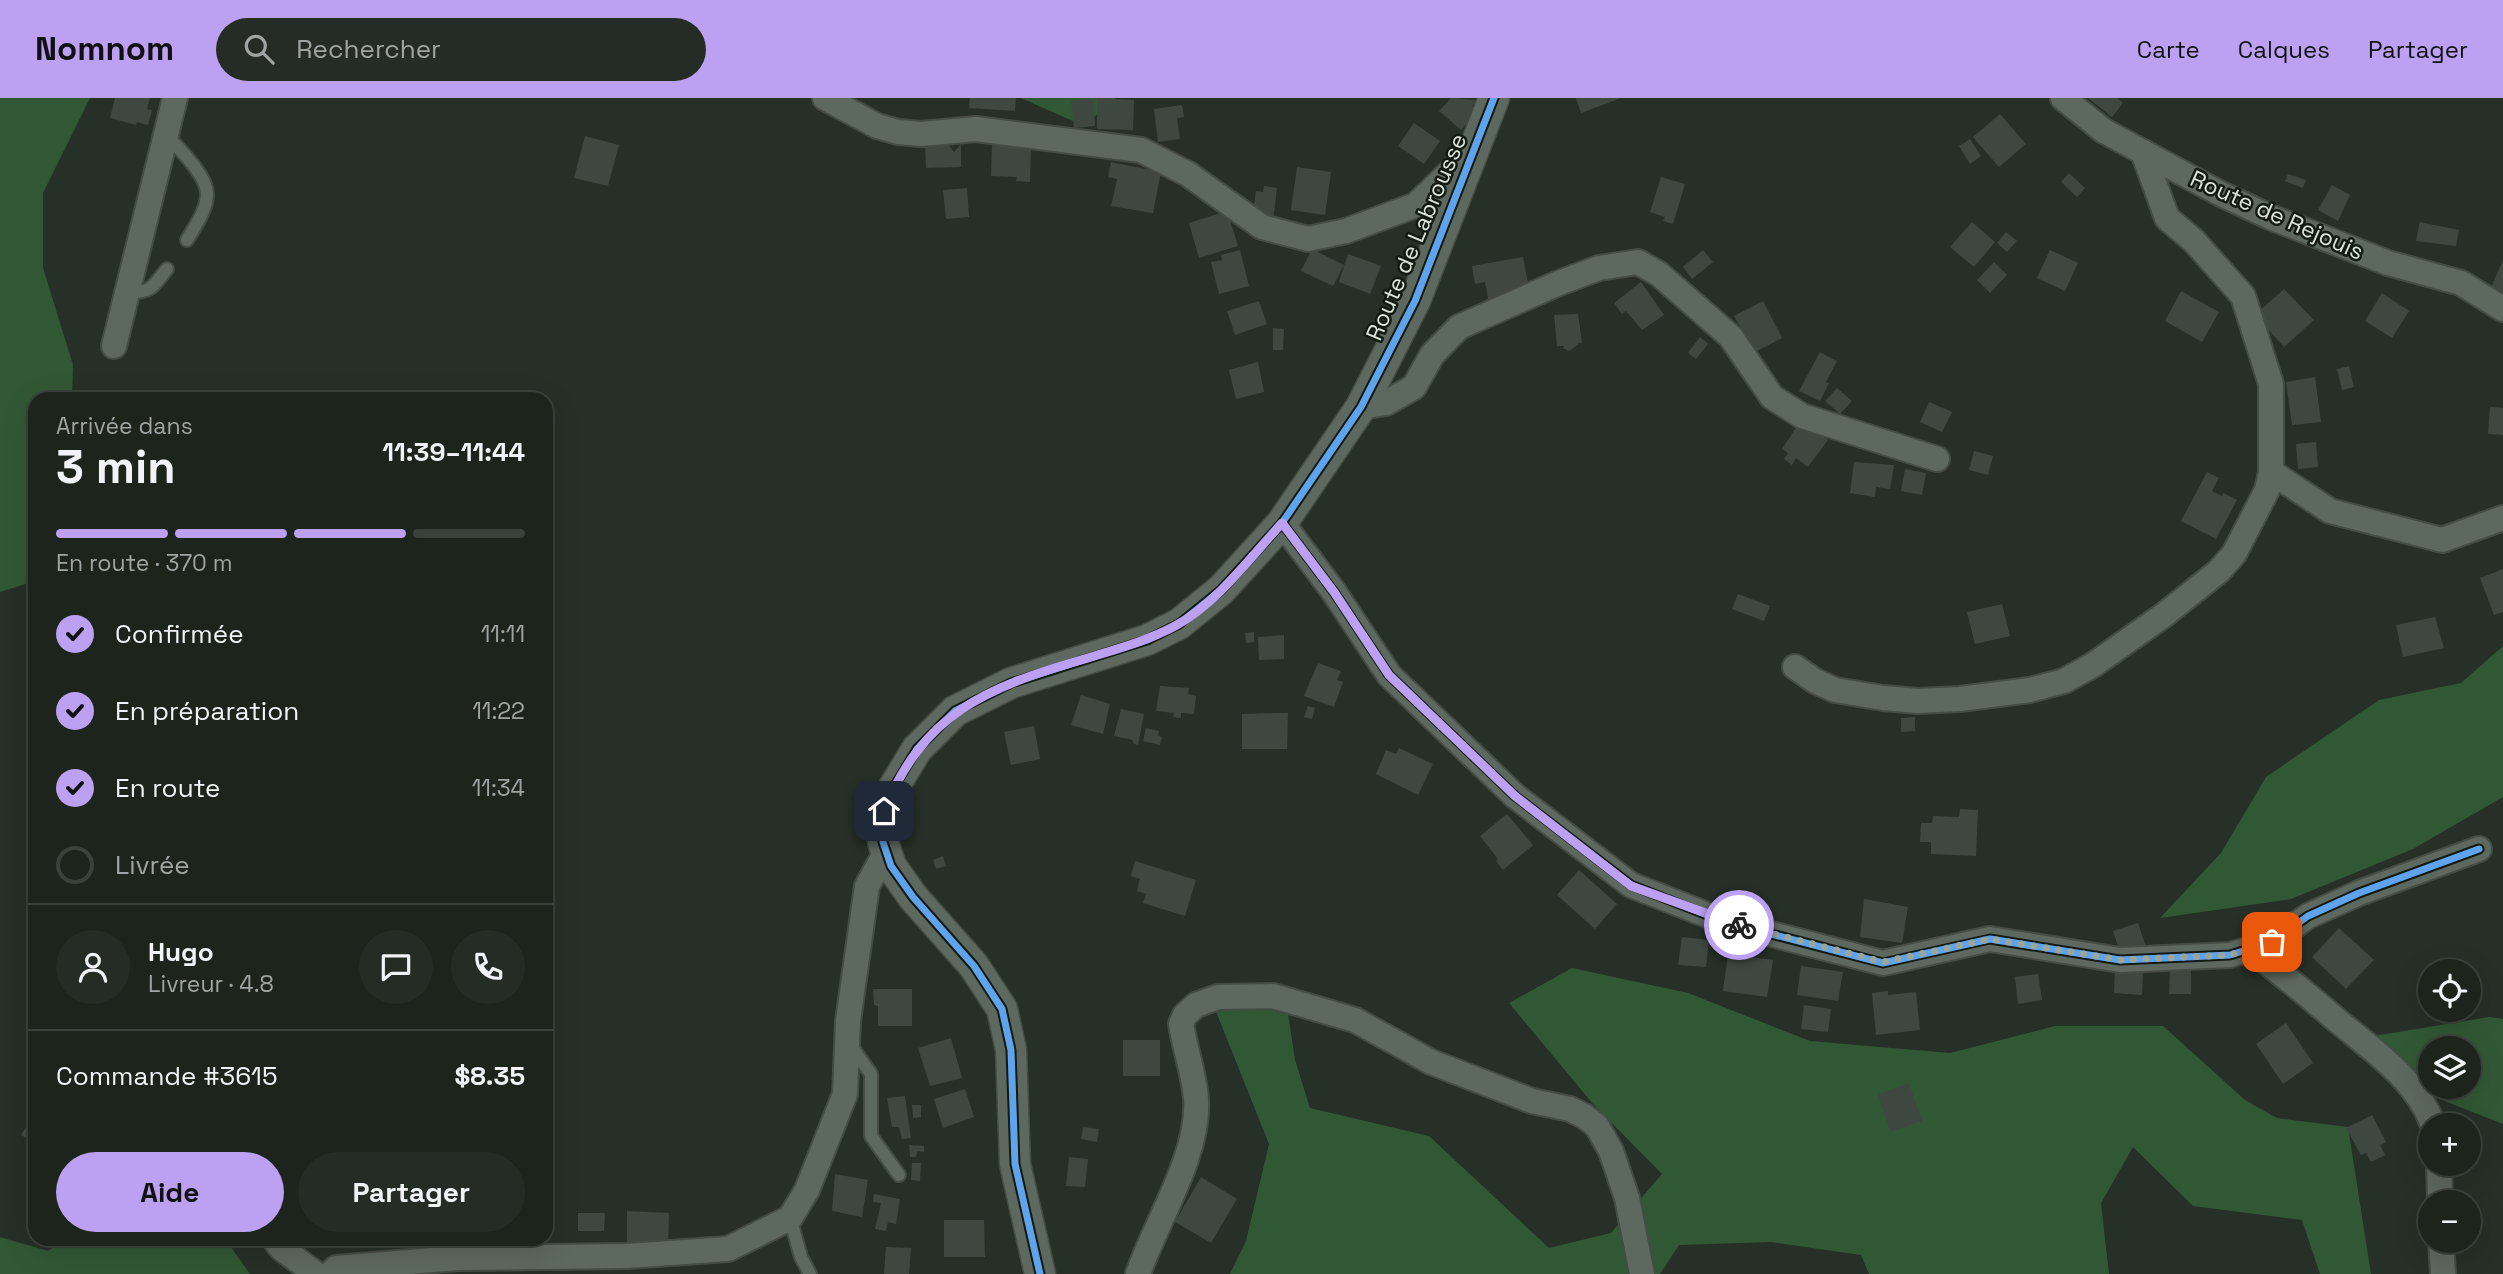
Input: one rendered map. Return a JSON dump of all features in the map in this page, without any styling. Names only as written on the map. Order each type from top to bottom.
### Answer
[{"type":"street","points":[[114,346],[175,98]]},
{"type":"street","points":[[824,98],[877,126],[898,132],[921,134],[976,129],[1141,149],[1188,174],[1262,227],[1308,239],[1346,231],[1416,205],[1476,147]]},
{"type":"street","name":"Route de Labrousse","points":[[1040,1274],[1015,1164],[1011,1050],[1002,1009],[974,967],[913,897],[891,866],[883,842],[884,811],[916,749],[955,712],[1011,682],[1147,640],[1179,624],[1221,590],[1282,523],[1361,407],[1415,301],[1494,98]]},
{"type":"street","name":"Route de Rejouis","points":[[2063,98],[2104,131],[2221,194],[2270,217],[2388,263],[2461,283],[2503,309]]},
{"type":"street","points":[[1795,667],[1815,681],[1835,690],[1862,696],[1918,701],[1990,697],[2064,681],[2093,665],[2164,615],[2219,571],[2234,554],[2267,490],[2271,471],[2271,384],[2243,296],[2194,241],[2167,218],[2143,152]]},
{"type":"street","points":[[1361,407],[1386,402],[1414,387],[1432,355],[1459,327],[1579,275],[1599,268],[1638,262],[1659,274],[1731,337],[1772,397],[1802,416],[1937,459]]},
{"type":"street","points":[[2271,471],[2330,511],[2442,540],[2503,518]]},
{"type":"street","points":[[1282,523],[1334,592],[1389,675],[1515,796],[1631,886],[1725,922],[1883,962],[1990,939],[2120,960],[2230,955],[2272,942],[2308,916],[2359,893],[2479,849]]},
{"type":"street","points":[[330,1274],[337,1268],[457,1258],[627,1256],[727,1249],[790,1218],[807,1190],[845,1094],[847,1040],[867,886],[886,852]]},
{"type":"street","points":[[2250,950],[2284,974],[2398,1073],[2420,1098],[2427,1113]]},
{"type":"street","points":[[1138,1274],[1189,1153],[1196,1101],[1181,1024],[1185,1015],[1196,1006],[1218,998],[1273,996],[1354,1020],[1431,1062],[1532,1101],[1570,1109],[1584,1116],[1597,1126],[1612,1151],[1627,1198],[1643,1274]]},
{"type":"street","points":[[279,1246],[316,1274]]},
{"type":"street","points":[[2442,1253],[2443,1274]]},
{"type":"lane","points":[[166,134],[203,180],[207,193],[204,209],[187,240]]},
{"type":"lane","points":[[129,292],[145,293],[152,289],[167,269]]},
{"type":"lane","points":[[847,1040],[872,1074],[871,1136],[899,1175]]},
{"type":"lane","points":[[790,1218],[801,1257],[810,1274]]},
{"type":"green space","points":[[0,98],[90,98],[43,193],[43,268],[73,365],[72,392],[28,392],[28,583],[0,592]]},
{"type":"green space","points":[[1021,98],[1116,98],[1084,126]]},
{"type":"green space","points":[[2503,646],[2503,797],[2413,849],[2291,899],[2160,918],[2221,853],[2266,777],[2379,700],[2461,683]]},
{"type":"green space","points":[[1572,968],[1688,993],[1810,1041],[1950,1053],[2055,1026],[2163,1026],[2245,1100],[2277,1118],[2348,1127],[2371,1274],[2320,1274],[2302,1220],[2193,1206],[2133,1147],[2101,1203],[2109,1274],[1869,1274],[1861,1255],[1771,1242],[1679,1245],[1660,1274],[1230,1274],[1246,1241],[1269,1144],[1213,1004],[1287,1006],[1295,1060],[1310,1108],[1429,1136],[1549,1248],[1611,1233],[1662,1174],[1593,1104],[1509,1003]]},
{"type":"green space","points":[[2489,1017],[2503,1019],[2503,1124],[2481,1115],[2481,1113],[2439,1099],[2481,1099],[2481,1036],[2418,1036],[2418,1087],[2368,1037],[2459,1022],[2481,1022],[2481,1018]]},
{"type":"green space","points":[[0,1237],[48,1251],[55,1246],[230,1246],[250,1274],[0,1274]]},
{"type":"building","points":[[115,98],[150,98],[147,109],[152,110],[148,125],[137,122],[136,125],[110,118]]},
{"type":"building","points":[[970,98],[1016,98],[1015,111],[969,108]]},
{"type":"building","points":[[1097,98],[1134,100],[1133,130],[1097,129]]},
{"type":"building","points":[[1451,98],[1477,100],[1472,106],[1478,111],[1461,130],[1439,111]]},
{"type":"building","points":[[1576,98],[1621,98],[1581,113]]},
{"type":"building","points":[[2088,98],[2117,98],[2123,103],[2112,117]]},
{"type":"building","points":[[1093,99],[1095,126],[1074,128],[1071,101]]},
{"type":"building","points":[[1182,105],[1184,117],[1177,118],[1180,139],[1158,142],[1154,109]]},
{"type":"building","points":[[2000,114],[2026,144],[1999,167],[1973,137]]},
{"type":"building","points":[[1414,123],[1440,141],[1424,164],[1398,146]]},
{"type":"building","points":[[585,136],[619,145],[608,186],[574,178]]},
{"type":"building","points":[[1970,139],[1981,156],[1970,164],[1959,146]]},
{"type":"building","points":[[948,144],[954,152],[961,144],[961,167],[926,168],[925,145]]},
{"type":"building","points":[[992,144],[1031,145],[1030,182],[1016,181],[1017,177],[991,176]]},
{"type":"building","points":[[1111,162],[1161,172],[1153,213],[1111,206],[1117,179],[1108,177]]},
{"type":"building","points":[[1297,167],[1331,172],[1325,215],[1291,210]]},
{"type":"building","points":[[2069,173],[2085,188],[2077,197],[2061,182]]},
{"type":"building","points":[[2288,174],[2306,180],[2303,188],[2285,181]]},
{"type":"building","points":[[1661,177],[1685,184],[1673,224],[1663,221],[1665,217],[1650,212]]},
{"type":"building","points":[[2332,185],[2350,195],[2338,221],[2318,210]]},
{"type":"building","points":[[1264,186],[1277,188],[1273,221],[1253,211],[1256,191],[1263,192]]},
{"type":"building","points":[[967,188],[969,217],[946,219],[943,190]]},
{"type":"building","points":[[1227,211],[1238,246],[1199,258],[1189,223]]},
{"type":"building","points":[[1972,222],[1995,242],[1974,267],[1950,247]]},
{"type":"building","points":[[2420,222],[2459,230],[2456,246],[2416,241]]},
{"type":"building","points":[[2006,232],[2017,241],[2007,252],[1997,243]]},
{"type":"building","points":[[1312,249],[1344,265],[1333,286],[1301,271]]},
{"type":"building","points":[[1240,250],[1249,286],[1219,294],[1211,262],[1222,260],[1221,255]]},
{"type":"building","points":[[1703,250],[1713,262],[1692,279],[1683,267]]},
{"type":"building","points":[[2050,250],[2078,263],[2065,291],[2037,278]]},
{"type":"building","points":[[1348,254],[1381,266],[1370,294],[1339,282]]},
{"type":"building","points":[[1523,257],[1529,288],[1489,304],[1485,282],[1475,284],[1472,266]]},
{"type":"building","points":[[2503,260],[2503,298],[2489,292]]},
{"type":"building","points":[[1994,262],[2007,275],[1990,293],[1977,280]]},
{"type":"building","points":[[1641,282],[1664,315],[1642,330],[1626,311],[1622,314],[1614,303]]},
{"type":"building","points":[[2284,289],[2314,320],[2284,347],[2255,315]]},
{"type":"building","points":[[2181,291],[2219,312],[2202,342],[2165,321]]},
{"type":"building","points":[[2382,293],[2409,311],[2392,338],[2365,321]]},
{"type":"building","points":[[1259,301],[1267,324],[1235,335],[1227,311]]},
{"type":"building","points":[[1763,301],[1782,338],[1755,352],[1734,316]]},
{"type":"building","points":[[1578,314],[1582,343],[1577,343],[1579,344],[1569,351],[1563,348],[1564,346],[1557,346],[1554,315]]},
{"type":"building","points":[[1273,328],[1284,329],[1283,350],[1273,350]]},
{"type":"building","points":[[1700,337],[1708,344],[1696,359],[1688,353]]},
{"type":"building","points":[[1820,352],[1837,361],[1820,401],[1799,391]]},
{"type":"building","points":[[1258,362],[1264,392],[1236,399],[1229,370]]},
{"type":"building","points":[[2349,366],[2354,387],[2342,390],[2337,369]]},
{"type":"building","points":[[2315,377],[2321,422],[2292,425],[2286,382]]},
{"type":"building","points":[[1837,388],[1852,401],[1840,414],[1825,401]]},
{"type":"building","points":[[1929,402],[1952,412],[1942,432],[1920,422]]},
{"type":"building","points":[[2490,407],[2503,408],[2503,435],[2488,434]]},
{"type":"building","points":[[1801,420],[1828,440],[1808,467],[1796,458],[1792,465],[1784,459],[1788,453],[1782,449]]},
{"type":"building","points":[[2316,442],[2318,467],[2298,469],[2296,444]]},
{"type":"building","points":[[1974,451],[1993,456],[1988,475],[1969,470]]},
{"type":"building","points":[[1854,462],[1894,465],[1890,489],[1876,487],[1875,497],[1850,493]]},
{"type":"building","points":[[1905,469],[1926,473],[1922,495],[1901,491]]},
{"type":"building","points":[[2207,472],[2219,478],[2212,491],[2237,500],[2216,539],[2181,521]]},
{"type":"building","points":[[2503,569],[2503,612],[2494,615],[2480,578]]},
{"type":"building","points":[[1738,594],[1770,606],[1764,621],[1732,609]]},
{"type":"building","points":[[2002,604],[2010,636],[1975,644],[1967,612]]},
{"type":"building","points":[[2435,617],[2444,648],[2403,657],[2396,625]]},
{"type":"building","points":[[1254,632],[1254,642],[1246,643],[1245,633]]},
{"type":"building","points":[[1284,635],[1284,659],[1259,660],[1258,637]]},
{"type":"building","points":[[1318,663],[1341,671],[1337,680],[1343,682],[1334,707],[1304,696]]},
{"type":"building","points":[[1160,686],[1189,688],[1188,694],[1196,696],[1194,714],[1181,713],[1181,718],[1173,717],[1174,713],[1156,711]]},
{"type":"building","points":[[1081,695],[1110,704],[1103,734],[1071,725]]},
{"type":"building","points":[[1308,706],[1315,708],[1312,719],[1304,717]]},
{"type":"building","points":[[1121,709],[1144,714],[1138,745],[1133,743],[1133,740],[1114,736]]},
{"type":"building","points":[[1288,713],[1287,749],[1242,749],[1242,714]]},
{"type":"building","points":[[1915,717],[1915,731],[1901,732],[1901,718]]},
{"type":"building","points":[[1034,726],[1040,759],[1011,765],[1004,732]]},
{"type":"building","points":[[1146,728],[1159,731],[1158,736],[1162,737],[1160,745],[1143,741]]},
{"type":"building","points":[[1399,748],[1433,764],[1418,795],[1376,774],[1386,750],[1396,754]]},
{"type":"building","points":[[1960,809],[1978,810],[1976,856],[1931,854],[1931,842],[1920,842],[1921,823],[1932,823],[1933,816],[1959,817]]},
{"type":"building","points":[[1507,814],[1533,845],[1503,870],[1480,836]]},
{"type":"building","points":[[943,856],[946,866],[936,869],[933,860]]},
{"type":"building","points":[[1135,861],[1196,880],[1185,916],[1143,903],[1146,894],[1137,891],[1140,879],[1131,876]]},
{"type":"building","points":[[1579,870],[1617,904],[1595,929],[1557,895]]},
{"type":"building","points":[[1864,899],[1908,907],[1902,943],[1860,937]]},
{"type":"building","points":[[2138,923],[2146,947],[2121,955],[2113,931]]},
{"type":"building","points":[[2339,928],[2374,960],[2346,989],[2312,957]]},
{"type":"building","points":[[1682,937],[1709,940],[1706,967],[1678,965]]},
{"type":"building","points":[[1728,954],[1773,960],[1767,997],[1723,991]]},
{"type":"building","points":[[1801,966],[1843,972],[1838,1001],[1797,995]]},
{"type":"building","points":[[2115,969],[2143,972],[2142,995],[2114,993]]},
{"type":"building","points":[[2170,970],[2191,970],[2191,994],[2169,994]]},
{"type":"building","points":[[2038,974],[2042,1000],[2018,1004],[2015,977]]},
{"type":"building","points":[[873,989],[912,989],[912,1026],[878,1026],[878,1006],[874,1005]]},
{"type":"building","points":[[1888,991],[1888,995],[1916,992],[1920,1030],[1876,1035],[1872,993]]},
{"type":"building","points":[[1804,1005],[1831,1009],[1828,1032],[1801,1029]]},
{"type":"building","points":[[2286,1023],[2313,1063],[2283,1084],[2256,1044]]},
{"type":"building","points":[[951,1038],[962,1078],[930,1086],[918,1048]]},
{"type":"building","points":[[1123,1040],[1160,1040],[1160,1076],[1123,1076]]},
{"type":"building","points":[[1909,1083],[1922,1121],[1890,1132],[1878,1094]]},
{"type":"building","points":[[965,1089],[974,1117],[943,1128],[934,1099]]},
{"type":"building","points":[[905,1096],[911,1138],[902,1139],[899,1127],[892,1127],[887,1098]]},
{"type":"building","points":[[912,1105],[921,1105],[921,1117],[913,1118]]},
{"type":"building","points":[[2372,1115],[2386,1142],[2380,1145],[2385,1155],[2371,1162],[2366,1153],[2361,1155],[2346,1128]]},
{"type":"building","points":[[28,1124],[28,1139],[21,1135]]},
{"type":"building","points":[[1083,1127],[1099,1129],[1097,1142],[1081,1139]]},
{"type":"building","points":[[909,1145],[924,1146],[924,1152],[917,1151],[916,1157],[910,1157]]},
{"type":"building","points":[[1069,1157],[1088,1159],[1085,1187],[1066,1186]]},
{"type":"building","points":[[912,1163],[921,1163],[920,1181],[911,1180]]},
{"type":"building","points":[[835,1174],[868,1180],[862,1217],[832,1211]]},
{"type":"building","points":[[1201,1177],[1237,1199],[1211,1243],[1175,1222]]},
{"type":"building","points":[[874,1194],[900,1199],[896,1224],[888,1222],[886,1231],[875,1229],[881,1203],[873,1202]]},
{"type":"building","points":[[627,1211],[669,1213],[668,1246],[627,1245]]},
{"type":"building","points":[[578,1213],[605,1213],[604,1231],[578,1231]]},
{"type":"building","points":[[944,1220],[984,1220],[985,1257],[944,1257]]},
{"type":"building","points":[[886,1247],[911,1248],[909,1274],[884,1274]]},
{"type":"cycle path","points":[[1040,1274],[1015,1164],[1011,1050],[1002,1009],[974,966],[913,897],[891,866],[883,842],[884,812],[894,787],[917,749],[955,711],[1011,683],[1147,640],[1179,624],[1221,590],[1282,523],[1361,407],[1415,301],[1494,98]]},
{"type":"cycle path","points":[[1282,523],[1334,592],[1389,675],[1515,796],[1631,885],[1725,922],[1883,963],[1990,939],[2120,960],[2230,955],[2272,942],[2308,916],[2359,893],[2479,849]]},
{"type":"way so far","points":[[1739,925],[1883,962],[1990,939],[2120,960],[2230,955],[2272,942]]},
{"type":"route","points":[[884,811],[916,749],[955,712],[1011,682],[1147,640],[1179,624],[1221,590],[1282,523],[1334,592],[1389,675],[1515,796],[1631,886],[1739,925]]}]
